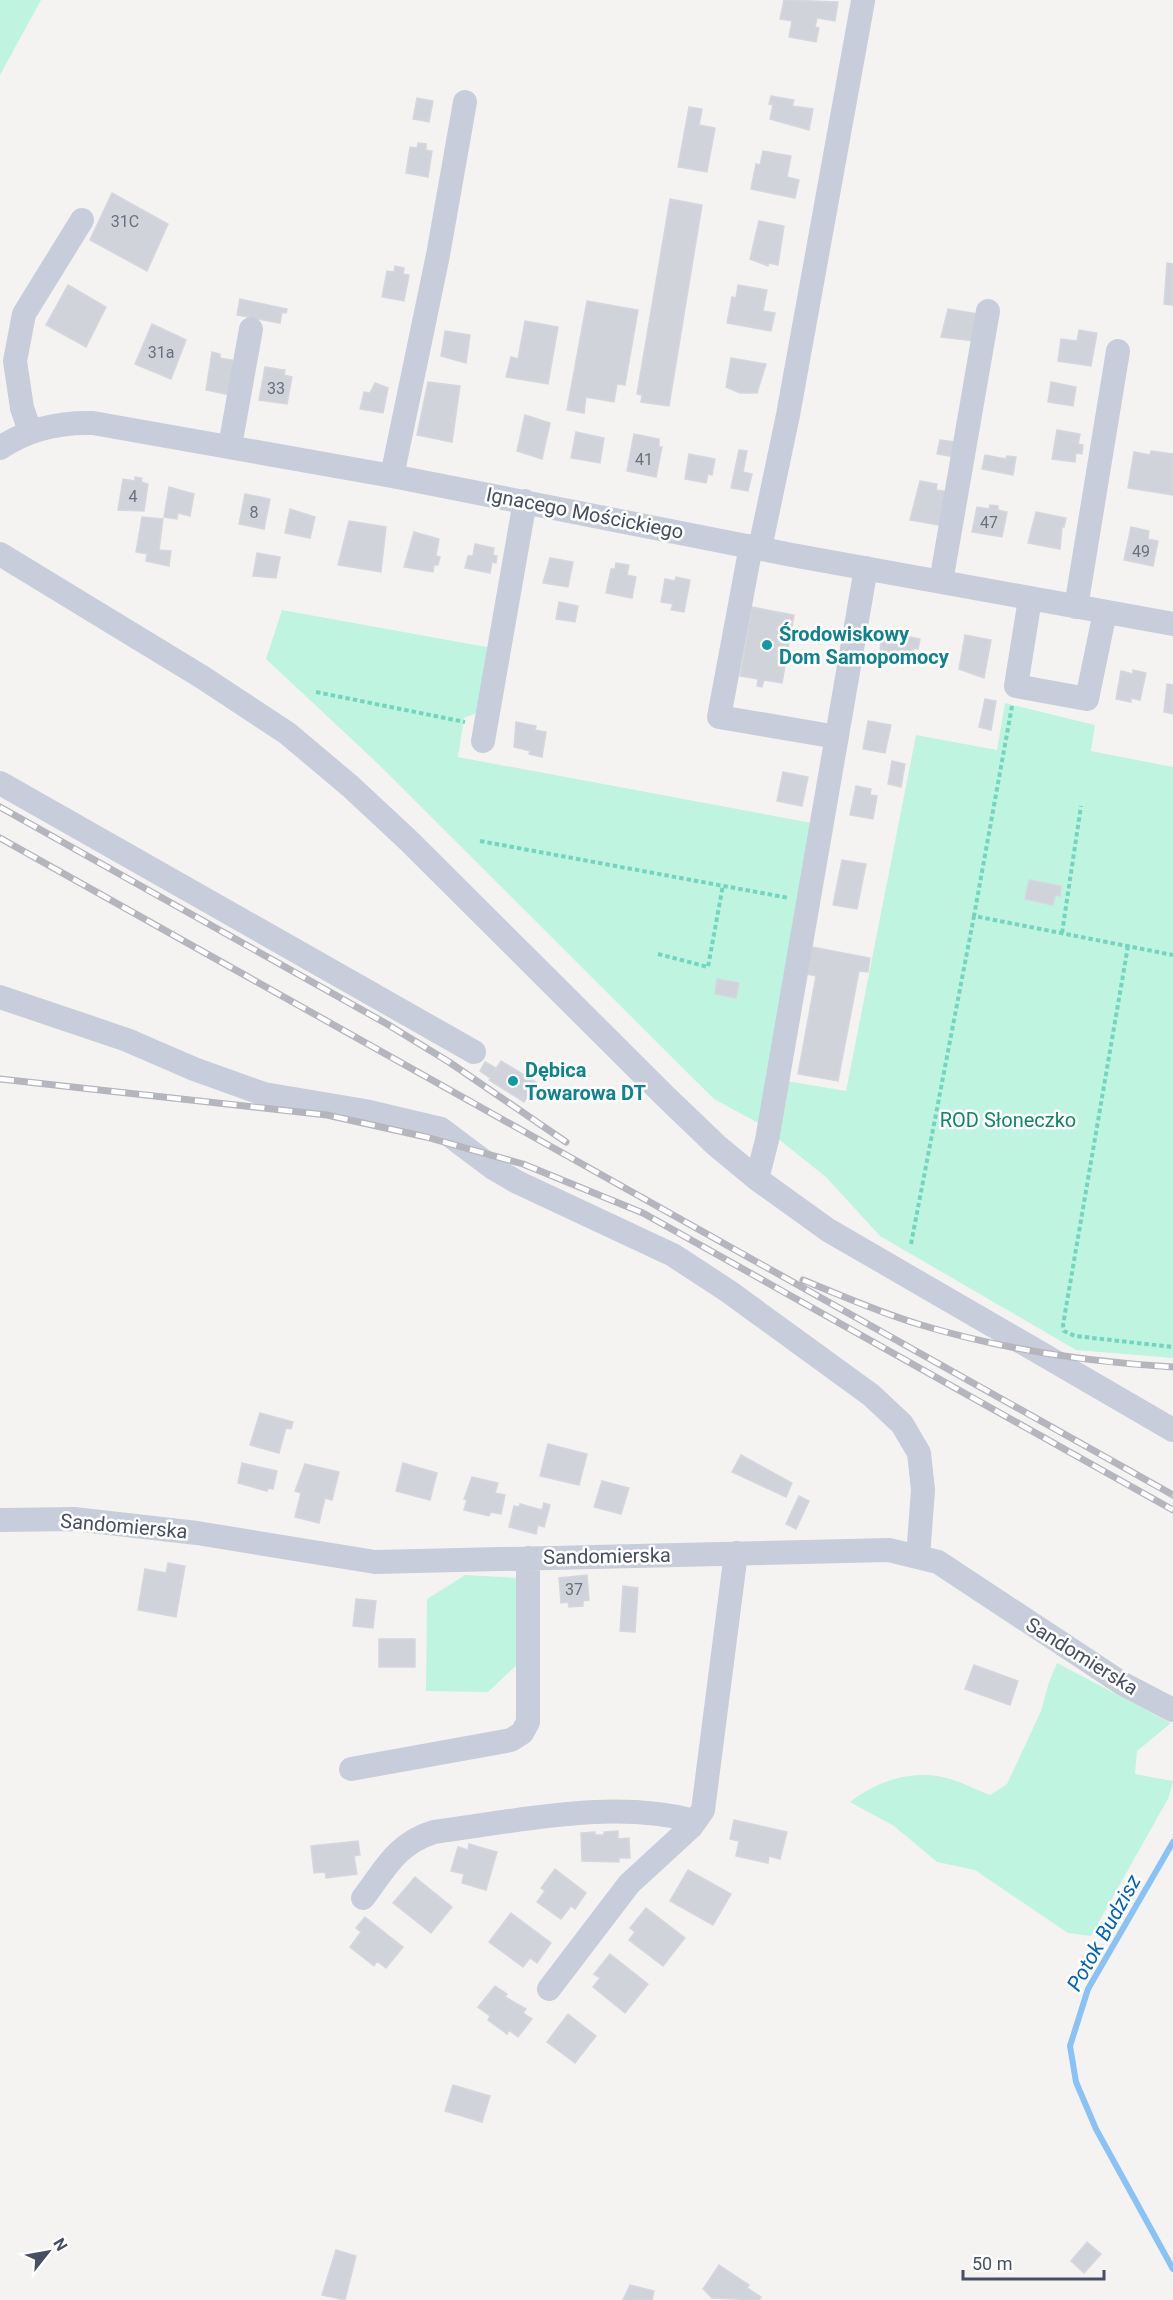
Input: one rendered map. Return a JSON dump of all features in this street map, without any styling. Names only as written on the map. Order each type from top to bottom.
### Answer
[{"type":"street","points":[[837,736],[720,717],[756,547],[788,415],[863,1]]},
{"type":"street","points":[[392,476],[438,255],[465,102]]},
{"type":"street","points":[[30,431],[22,408],[15,361],[24,314],[82,220]]},
{"type":"street","points":[[941,582],[988,311]]},
{"type":"street","points":[[230,446],[250,329]]},
{"type":"street","points":[[1076,607],[1118,351]]},
{"type":"street","name":"Ignacego Mościckiego","points":[[0,448],[30,431],[75,423],[93,423],[392,476],[866,568],[1173,624]]},
{"type":"street","points":[[484,734],[525,501]]},
{"type":"street","points":[[0,554],[202,676],[287,733],[350,786],[665,1096],[716,1145],[757,1179],[828,1230],[1173,1430]]},
{"type":"street","points":[[757,1179],[767,1140],[866,568]]},
{"type":"street","points":[[1030,599],[1016,686],[1088,699],[1105,612]]},
{"type":"street","points":[[0,783],[474,1052]]},
{"type":"street","points":[[0,997],[128,1040],[194,1069],[264,1094],[365,1111],[441,1129],[493,1168],[517,1182],[673,1256],[728,1291],[871,1395],[902,1424],[919,1453],[923,1490],[918,1557]]},
{"type":"street","name":"Sandomierska","points":[[0,1520],[75,1520],[175,1530],[375,1562],[889,1550],[938,1562],[1123,1684],[1173,1710]]},
{"type":"street","points":[[549,1989],[629,1884],[695,1821],[703,1810],[736,1553]]},
{"type":"street","points":[[351,1769],[511,1740],[522,1733],[528,1722],[528,1558]]},
{"type":"street","points":[[363,1898],[400,1849],[414,1839],[434,1832],[599,1812],[646,1813],[695,1821]]},
{"type":"path","points":[[911,1244],[1016,686]]},
{"type":"path","points":[[316,692],[484,734]]},
{"type":"path","points":[[1062,933],[1082,806]]},
{"type":"path","points":[[480,841],[808,902]]},
{"type":"path","points":[[658,954],[708,967],[723,885]]},
{"type":"path","points":[[974,916],[1173,955]]},
{"type":"path","points":[[1128,946],[1063,1325],[1065,1331],[1075,1336],[1173,1347]]},
{"type":"green space","points":[[0,0],[41,0],[0,75]]},
{"type":"green space","points":[[282,610],[492,648],[481,711],[464,718],[458,757],[812,823],[760,1124],[714,1099],[374,760],[266,659]]},
{"type":"green space","name":"ROD Słoneczko","points":[[1005,703],[1095,725],[1091,751],[1173,767],[1173,1358],[1076,1350],[880,1236],[826,1177],[777,1138],[787,1081],[846,1091],[916,735],[997,750]]},
{"type":"green space","points":[[465,1575],[518,1578],[521,1661],[488,1692],[426,1691],[427,1599]]},
{"type":"green space","points":[[1057,1663],[1171,1723],[1137,1751],[1135,1774],[1173,1781],[1169,1797],[1091,1936],[1068,1933],[975,1870],[937,1862],[894,1826],[850,1802],[882,1783],[918,1775],[948,1778],[990,1795],[1007,1784],[1041,1711]]},
{"type":"building","points":[[784,0],[838,2],[835,21],[817,18],[815,27],[819,28],[816,42],[789,37],[792,21],[780,19]]},
{"type":"building","points":[[771,96],[794,100],[792,106],[813,109],[809,130],[770,119],[773,105],[769,104]]},
{"type":"building","points":[[417,98],[433,101],[429,122],[413,119]]},
{"type":"building","points":[[689,107],[702,109],[699,125],[715,128],[707,172],[678,167]]},
{"type":"building","points":[[418,143],[426,144],[426,150],[432,151],[428,177],[406,173],[410,147],[417,148]]},
{"type":"building","points":[[763,151],[791,156],[787,177],[799,180],[795,198],[751,189],[756,164],[760,165]]},
{"type":"building","points":[[112,193],[168,224],[147,271],[90,240]]},
{"type":"building","points":[[670,199],[702,205],[669,406],[641,402],[642,395],[637,394]]},
{"type":"building","points":[[759,221],[784,226],[778,265],[769,263],[768,266],[750,259]]},
{"type":"building","points":[[1167,263],[1173,264],[1173,305],[1164,304]]},
{"type":"building","points":[[395,266],[404,268],[403,274],[409,275],[404,301],[382,297],[387,271],[394,272]]},
{"type":"building","points":[[68,285],[106,307],[86,347],[46,325]]},
{"type":"building","points":[[738,285],[767,290],[763,311],[775,313],[771,331],[727,323],[732,297],[736,298]]},
{"type":"building","points":[[240,299],[287,309],[286,313],[282,312],[280,323],[237,315]]},
{"type":"building","points":[[587,301],[638,310],[625,385],[617,384],[614,402],[586,397],[584,413],[567,410]]},
{"type":"building","points":[[948,309],[979,314],[974,341],[941,337]]},
{"type":"building","points":[[525,321],[558,327],[548,384],[506,377],[511,357],[518,359]]},
{"type":"building","points":[[152,324],[186,340],[171,379],[135,364]]},
{"type":"building","points":[[1079,330],[1097,333],[1091,366],[1058,361],[1061,339],[1077,341]]},
{"type":"building","points":[[445,331],[470,335],[466,363],[441,356]]},
{"type":"building","points":[[212,352],[220,354],[220,358],[237,361],[231,395],[206,390]]},
{"type":"building","points":[[731,358],[766,364],[757,393],[740,393],[726,387]]},
{"type":"building","points":[[265,367],[285,370],[284,375],[292,377],[287,404],[259,400]]},
{"type":"building","points":[[428,382],[460,386],[452,442],[417,435]]},
{"type":"building","points":[[1051,382],[1076,387],[1073,406],[1048,402]]},
{"type":"building","points":[[375,383],[388,388],[383,413],[360,409],[364,392],[370,393]]},
{"type":"building","points":[[525,415],[550,423],[542,459],[517,451]]},
{"type":"building","points":[[1057,430],[1080,434],[1078,444],[1083,445],[1082,454],[1076,453],[1075,462],[1052,459]]},
{"type":"building","points":[[576,432],[604,438],[600,463],[571,458]]},
{"type":"building","points":[[634,434],[659,439],[659,447],[662,447],[656,477],[627,471]]},
{"type":"building","points":[[940,440],[962,443],[960,458],[937,454]]},
{"type":"building","points":[[739,450],[747,451],[743,472],[752,474],[748,491],[731,488]]},
{"type":"building","points":[[1151,451],[1173,454],[1173,495],[1128,488],[1134,452],[1150,455]]},
{"type":"building","points":[[689,454],[715,459],[712,475],[708,474],[706,483],[685,479]]},
{"type":"building","points":[[985,455],[1006,459],[1007,456],[1016,457],[1013,475],[982,469]]},
{"type":"building","points":[[135,477],[142,478],[141,482],[148,484],[144,511],[118,510],[123,479],[135,481]]},
{"type":"building","points":[[920,481],[937,484],[936,490],[950,492],[944,526],[910,520]]},
{"type":"building","points":[[169,487],[194,494],[190,516],[178,513],[177,519],[164,517]]},
{"type":"building","points":[[245,494],[270,499],[264,529],[239,524]]},
{"type":"building","points":[[990,505],[998,506],[998,510],[1007,512],[1002,537],[972,532],[977,507],[989,509]]},
{"type":"building","points":[[290,509],[315,517],[310,538],[285,533]]},
{"type":"building","points":[[1036,512],[1066,518],[1064,527],[1062,527],[1060,549],[1028,543]]},
{"type":"building","points":[[142,517],[163,519],[159,550],[171,551],[169,566],[146,561],[147,554],[136,552]]},
{"type":"building","points":[[349,521],[386,527],[381,572],[338,565]]},
{"type":"building","points":[[1131,527],[1149,531],[1148,539],[1158,541],[1153,566],[1124,560]]},
{"type":"building","points":[[414,532],[439,539],[436,556],[440,557],[438,565],[434,565],[433,572],[404,567]]},
{"type":"building","points":[[475,544],[494,548],[493,555],[497,556],[496,563],[492,562],[490,573],[465,568],[468,556],[473,556]]},
{"type":"building","points":[[257,553],[280,557],[276,578],[253,576]]},
{"type":"building","points":[[550,558],[573,562],[568,587],[543,583]]},
{"type":"building","points":[[616,563],[629,565],[627,575],[636,577],[632,598],[606,593],[611,569],[615,569]]},
{"type":"building","points":[[676,577],[690,580],[684,612],[671,610],[673,604],[661,602],[665,579],[675,581]]},
{"type":"building","points":[[559,602],[578,606],[575,622],[556,619]]},
{"type":"building","name":"Środowiskowy Dom Samopomocy","points":[[752,607],[794,615],[782,683],[764,680],[762,687],[757,686],[758,679],[740,676]]},
{"type":"building","points":[[887,632],[920,639],[918,649],[914,648],[911,664],[880,658],[881,637],[886,638]]},
{"type":"building","points":[[965,635],[991,640],[984,678],[959,669]]},
{"type":"building","points":[[1133,670],[1146,673],[1140,700],[1131,698],[1131,702],[1116,699],[1121,671],[1133,674]]},
{"type":"building","points":[[1167,684],[1173,685],[1173,714],[1164,712]]},
{"type":"building","points":[[985,699],[996,701],[991,730],[979,727]]},
{"type":"building","points":[[868,721],[891,725],[885,753],[863,749]]},
{"type":"building","points":[[516,722],[536,726],[535,730],[546,732],[542,757],[514,747]]},
{"type":"building","points":[[892,761],[905,764],[901,787],[888,784]]},
{"type":"building","points":[[783,772],[808,777],[802,806],[777,801]]},
{"type":"building","points":[[856,786],[871,789],[870,795],[877,796],[873,819],[850,815]]},
{"type":"building","points":[[842,860],[866,864],[857,909],[833,905]]},
{"type":"building","points":[[1029,880],[1061,886],[1060,896],[1055,895],[1053,905],[1025,899]]},
{"type":"building","points":[[812,947],[870,958],[868,972],[859,971],[838,1081],[798,1074],[816,976],[807,974]]},
{"type":"building","points":[[717,979],[739,983],[736,998],[715,994]]},
{"type":"building","name":"Dębica Towarowa DT","points":[[501,1061],[536,1082],[524,1102],[489,1080]]},
{"type":"building","points":[[485,1062],[496,1068],[490,1078],[480,1071]]},
{"type":"building","points":[[260,1413],[293,1422],[291,1429],[286,1428],[279,1453],[250,1445]]},
{"type":"building","points":[[548,1444],[587,1454],[579,1485],[540,1476]]},
{"type":"building","points":[[741,1455],[792,1483],[786,1497],[732,1472]]},
{"type":"building","points":[[242,1463],[277,1471],[273,1489],[268,1488],[267,1491],[238,1483]]},
{"type":"building","points":[[403,1463],[437,1473],[430,1500],[396,1491]]},
{"type":"building","points":[[305,1464],[339,1472],[332,1500],[325,1498],[319,1523],[295,1517],[301,1493],[295,1491]]},
{"type":"building","points":[[472,1477],[498,1483],[495,1493],[505,1495],[501,1514],[491,1512],[489,1516],[464,1510],[467,1500],[464,1499]]},
{"type":"building","points":[[602,1481],[629,1488],[621,1514],[594,1507]]},
{"type":"building","points":[[799,1496],[809,1501],[796,1529],[786,1524]]},
{"type":"building","points":[[544,1503],[550,1505],[544,1527],[538,1525],[536,1534],[509,1527],[514,1506],[519,1507],[520,1504],[542,1510]]},
{"type":"building","points":[[168,1563],[185,1566],[176,1617],[138,1610],[145,1569],[166,1573]]},
{"type":"building","points":[[587,1575],[589,1600],[583,1601],[583,1606],[569,1607],[568,1602],[561,1603],[559,1578]]},
{"type":"building","points":[[623,1586],[638,1588],[635,1632],[620,1631]]},
{"type":"building","points":[[356,1599],[376,1601],[373,1628],[353,1626]]},
{"type":"building","points":[[379,1639],[415,1639],[415,1667],[379,1667]]},
{"type":"building","points":[[974,1665],[1018,1681],[1010,1705],[965,1689]]},
{"type":"building","points":[[734,1820],[787,1832],[780,1859],[769,1856],[768,1863],[736,1856],[739,1841],[730,1839]]},
{"type":"building","points":[[618,1831],[618,1839],[629,1838],[630,1858],[619,1858],[619,1862],[582,1861],[581,1833],[595,1832],[595,1835],[604,1835],[604,1832]]},
{"type":"building","points":[[358,1841],[360,1855],[354,1856],[357,1874],[326,1878],[325,1872],[314,1873],[311,1846]]},
{"type":"building","points":[[469,1844],[497,1852],[486,1890],[462,1883],[464,1874],[451,1871],[458,1847],[468,1850]]},
{"type":"building","points":[[555,1869],[586,1893],[575,1909],[571,1906],[561,1919],[537,1902],[545,1891],[541,1888]]},
{"type":"building","points":[[688,1870],[731,1894],[713,1925],[670,1901]]},
{"type":"building","points":[[415,1877],[452,1907],[431,1933],[393,1903]]},
{"type":"building","points":[[646,1908],[685,1938],[663,1966],[629,1940],[635,1932],[630,1928]]},
{"type":"building","points":[[511,1913],[551,1943],[537,1963],[530,1958],[523,1967],[489,1942]]},
{"type":"building","points":[[365,1917],[403,1947],[386,1968],[377,1961],[374,1966],[350,1947],[361,1932],[356,1928]]},
{"type":"building","points":[[610,1954],[648,1984],[625,2013],[593,1987],[600,1978],[594,1974]]},
{"type":"building","points":[[495,1986],[507,1994],[505,1997],[526,2009],[523,2013],[532,2019],[518,2037],[509,2030],[507,2034],[488,2020],[490,2016],[478,2007]]},
{"type":"building","points":[[568,2014],[596,2036],[575,2063],[547,2042]]},
{"type":"building","points":[[453,2085],[490,2096],[482,2122],[445,2111]]},
{"type":"building","points":[[1087,2242],[1101,2254],[1084,2273],[1071,2261]]},
{"type":"building","points":[[336,2250],[356,2256],[345,2300],[322,2295]]},
{"type":"building","points":[[719,2265],[749,2285],[747,2288],[761,2297],[759,2300],[712,2298],[703,2289]]},
{"type":"building","points":[[630,2285],[654,2291],[652,2300],[623,2300]]},
{"type":"waterway","name":"Potok Budzisz","points":[[1173,1842],[1088,1989],[1070,2046],[1076,2082],[1096,2129],[1173,2269]]},
{"type":"railway","points":[[0,807],[387,1024],[449,1062],[566,1142]]},
{"type":"railway","points":[[0,838],[1173,1495]]},
{"type":"railway","points":[[0,1079],[327,1115],[426,1137],[523,1164],[643,1213],[1173,1510]]},
{"type":"railway","points":[[803,1280],[903,1319],[980,1341],[1076,1358],[1173,1367]]},
{"type":"place","name":"Środowiskowy Dom Samopomocy","points":[[767,645]]},
{"type":"place","name":"Dębica Towarowa DT","points":[[513,1081]]}]
